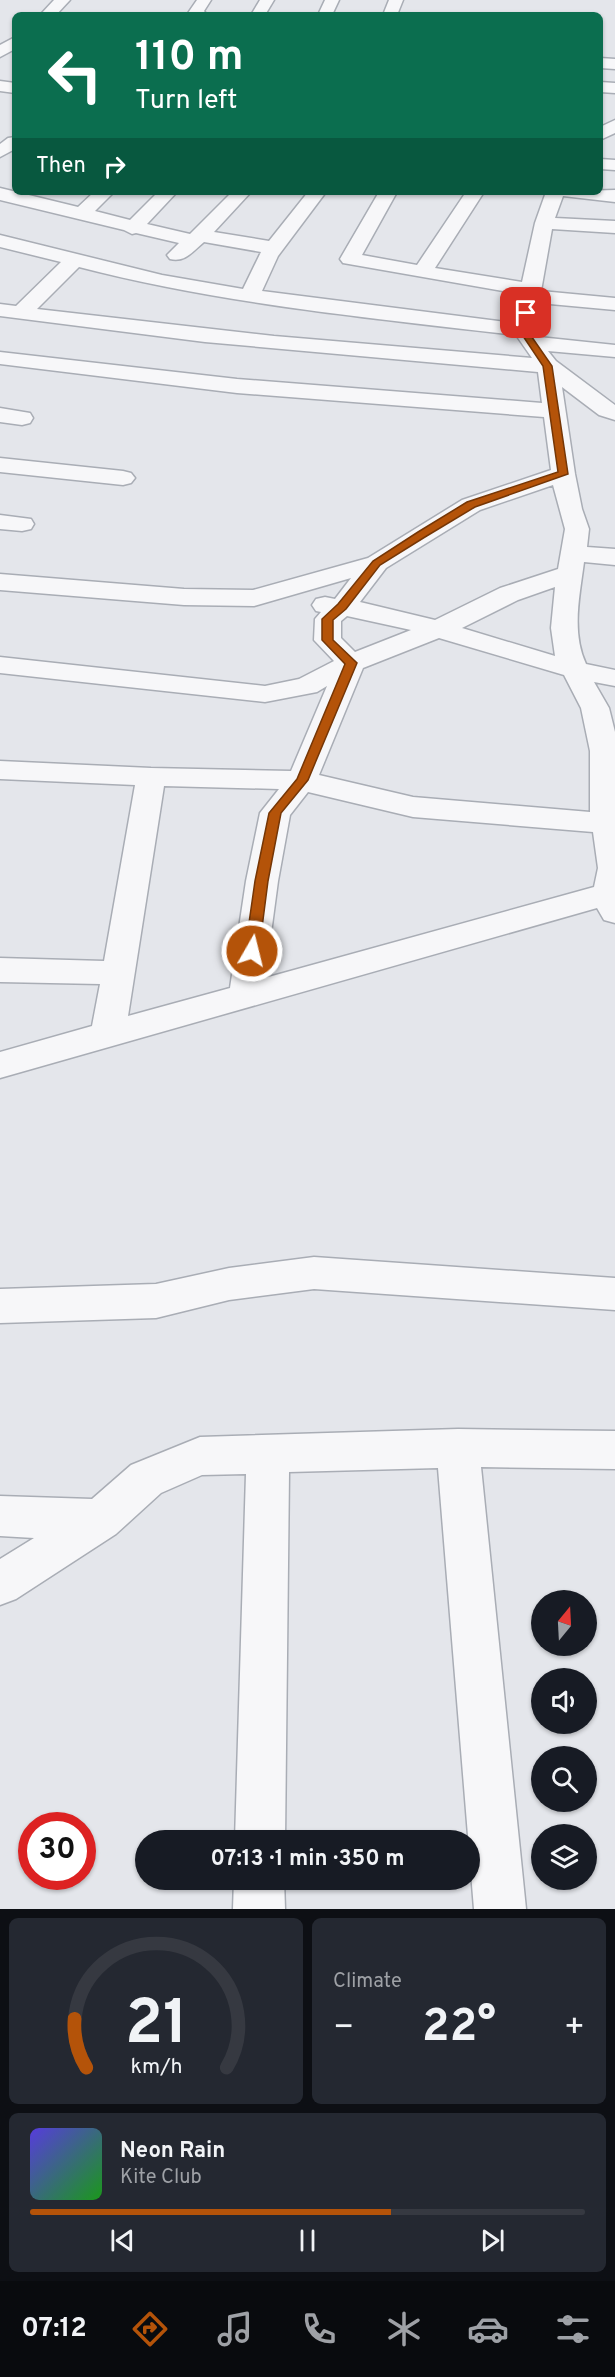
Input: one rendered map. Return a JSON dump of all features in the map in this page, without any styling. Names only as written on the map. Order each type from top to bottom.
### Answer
[{"type":"street","points":[[50,12],[63,0]]},
{"type":"street","points":[[16,195],[31,196],[132,228],[274,248]]},
{"type":"street","points":[[82,214],[102,195]]},
{"type":"street","points":[[132,228],[165,195]]},
{"type":"street","points":[[148,278],[197,238],[239,195]]},
{"type":"street","points":[[250,295],[274,248],[314,195]]},
{"type":"street","points":[[386,195],[350,259],[531,293],[615,304]]},
{"type":"street","points":[[422,272],[473,195]]},
{"type":"street","points":[[554,195],[544,223],[531,293],[528,337],[548,366],[607,410],[615,413]]},
{"type":"street","points":[[544,223],[615,227]]},
{"type":"street","points":[[0,241],[148,278],[216,291],[615,351]]},
{"type":"street","points":[[10,311],[75,260]]},
{"type":"street","points":[[10,311],[181,333],[548,366]]},
{"type":"street","points":[[0,358],[237,386],[554,411]]},
{"type":"street","points":[[0,1065],[613,899],[614,868],[607,823],[606,764],[601,733],[595,708],[568,654],[564,628],[577,529],[570,509],[563,474],[548,366]]},
{"type":"street","points":[[0,465],[123,478]]},
{"type":"street","points":[[254,598],[377,563],[471,505],[563,474]]},
{"type":"street","points":[[0,665],[265,694],[307,686],[351,663],[440,628],[573,563],[615,557]]},
{"type":"street","points":[[351,663],[327,640],[328,619],[342,607],[377,563]]},
{"type":"street","points":[[0,582],[184,597],[254,598],[342,607],[440,628],[577,671],[615,678]]},
{"type":"street","points":[[246,997],[262,881],[275,813],[302,780],[351,663]]},
{"type":"street","points":[[0,770],[151,777],[302,780],[339,791],[413,807],[607,823]]},
{"type":"street","points":[[108,1036],[151,777]]},
{"type":"street","points":[[0,970],[118,973]]},
{"type":"street","points":[[0,1306],[156,1301],[229,1284],[314,1273],[615,1294]]},
{"type":"street","points":[[458,1448],[500,1909]]},
{"type":"street","points":[[0,1584],[100,1520],[146,1479],[200,1456],[458,1448],[614,1456]]},
{"type":"street","points":[[260,1830],[268,1455]]},
{"type":"street","points":[[0,1516],[100,1520]]},
{"type":"street","points":[[258,1909],[259,1890]]},
{"type":"route","points":[[252,951],[275,813],[302,780],[351,663],[327,640],[328,619],[342,607],[377,563],[422,534],[471,505],[563,474],[548,366],[523,330],[526,313]]}]
